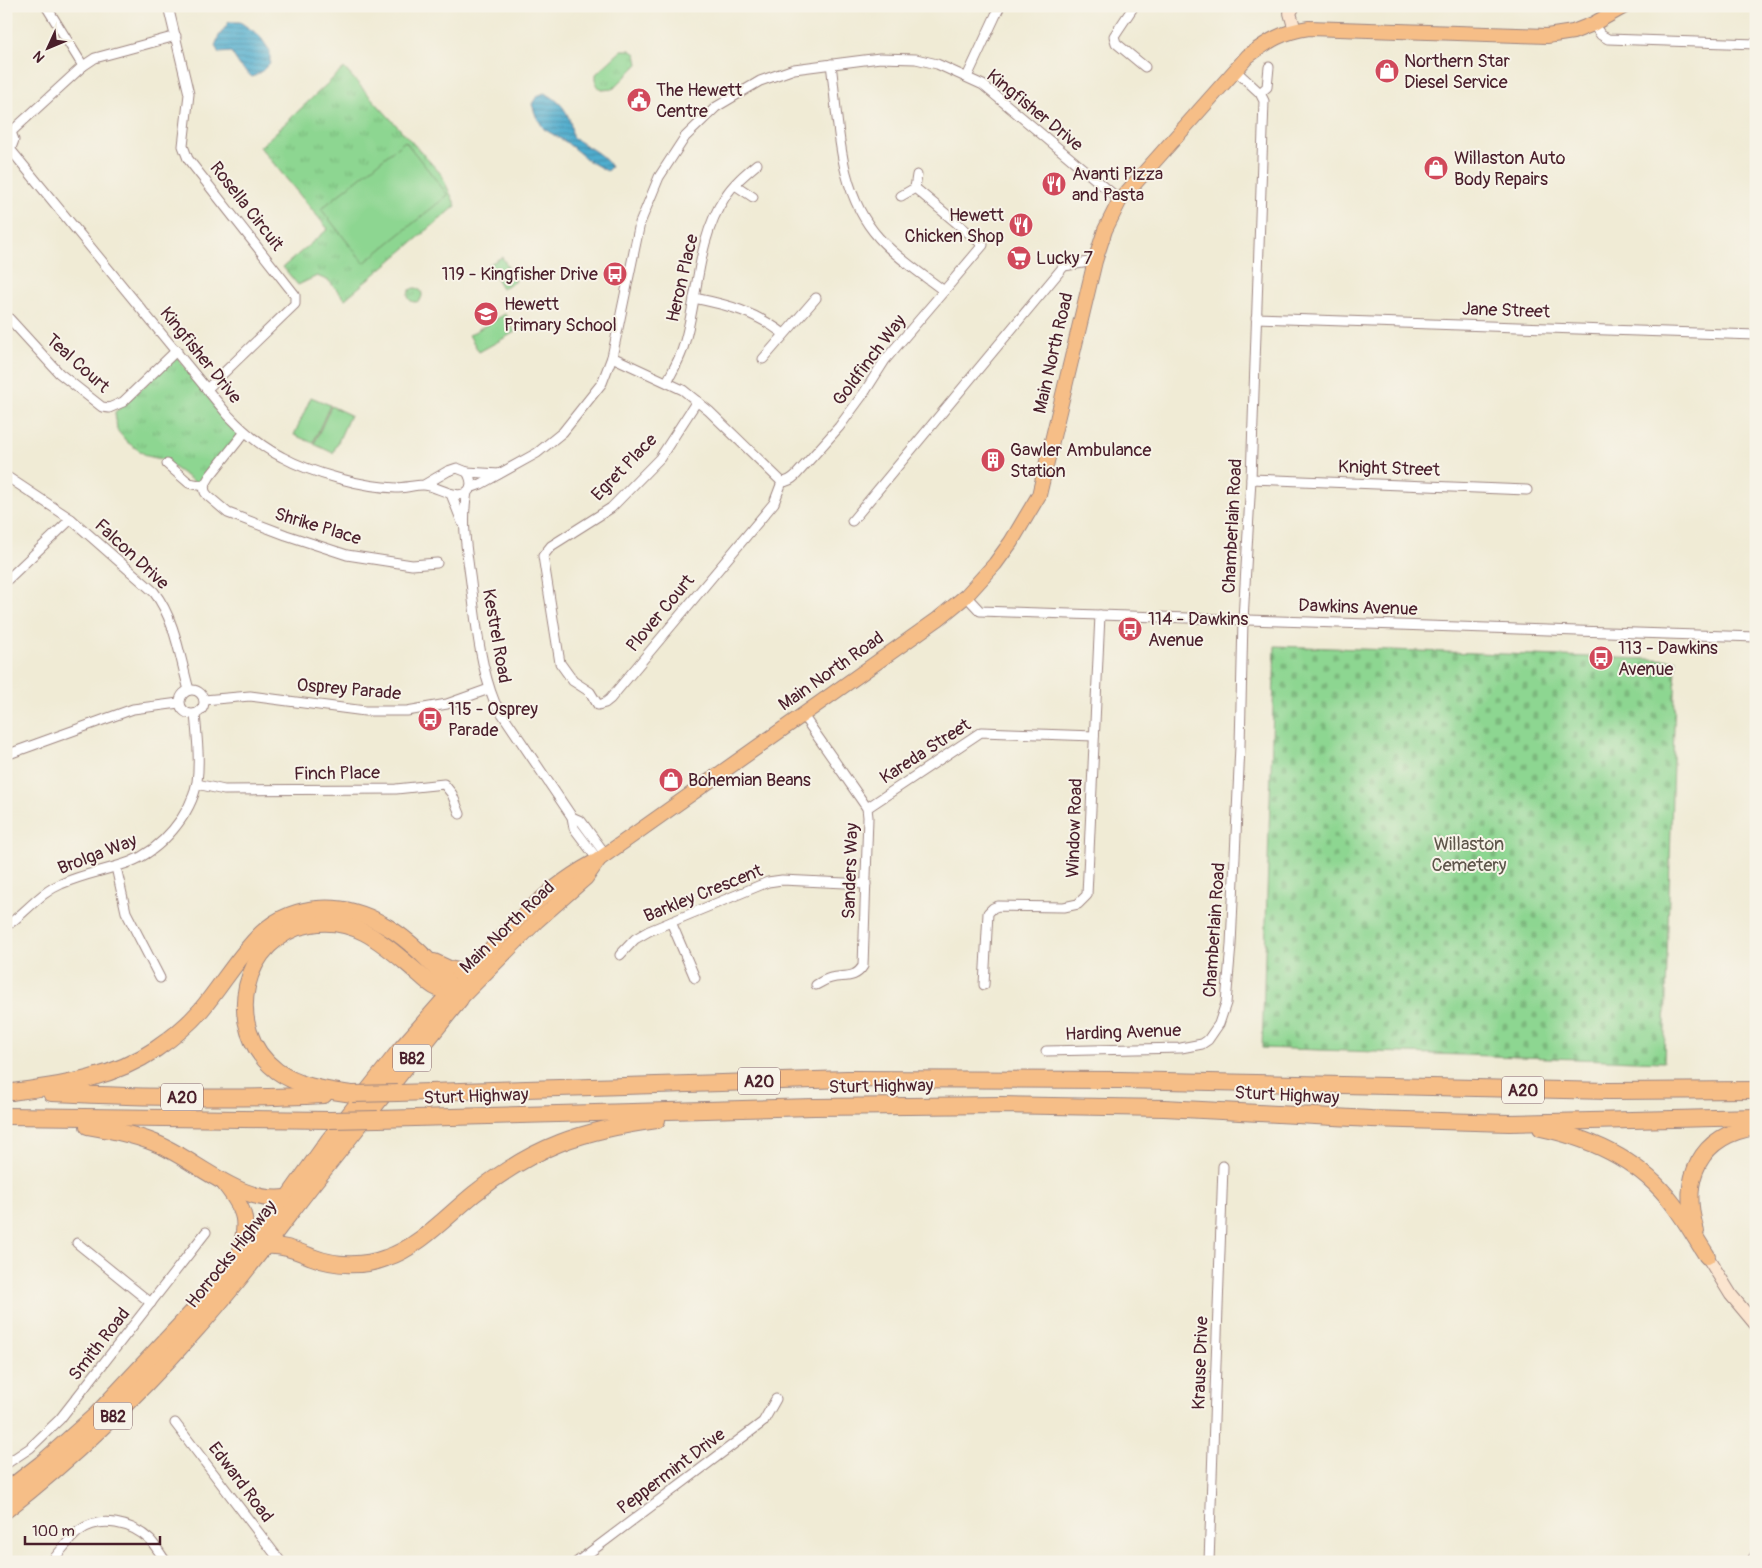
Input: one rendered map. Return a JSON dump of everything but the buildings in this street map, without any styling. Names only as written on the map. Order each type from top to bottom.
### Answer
[{"type":"highway","points":[[9,1092],[87,1080],[121,1068],[156,1049],[183,1028],[200,1011],[263,932],[280,920],[298,913],[340,908],[360,914],[392,930],[420,953],[447,980],[456,995]]},
{"type":"highway","points":[[352,1094],[298,1082],[276,1070],[260,1054],[254,1044],[246,1024],[244,1004],[248,981],[260,956],[275,941],[291,930],[309,924],[337,923],[348,925],[369,934],[390,949],[428,983],[441,991],[456,995]]},
{"type":"highway","points":[[420,953],[449,969],[468,973]]},
{"type":"highway","points":[[400,1050],[424,1013],[430,996],[428,983]]},
{"type":"highway","name":"Horrocks Highway","points":[[6,1491],[41,1464],[96,1415],[199,1305],[277,1213],[329,1140],[400,1050],[456,995]]},
{"type":"highway","name":"Horrocks Highway","points":[[6,1510],[54,1470],[120,1410],[194,1332],[265,1246],[456,995]]},
{"type":"highway","name":"Sturt Highway","points":[[9,1092],[198,1097],[291,1097],[848,1079],[1120,1080],[1609,1091],[1756,1090]]},
{"type":"highway","name":"Sturt Highway","points":[[6,1116],[330,1120],[738,1109],[1010,1105],[1164,1108],[1371,1119],[1509,1123],[1756,1116]]},
{"type":"highway","points":[[265,1246],[281,1246],[324,1260],[345,1264],[365,1263],[387,1258],[421,1238],[495,1178],[529,1156],[557,1143],[586,1133],[618,1126],[738,1109]]},
{"type":"highway","points":[[41,1117],[106,1129],[146,1140],[176,1153],[226,1184],[254,1195],[287,1198],[309,1189]]},
{"type":"highway","points":[[1509,1123],[1576,1137],[1601,1147],[1628,1162],[1655,1184],[1669,1199],[1707,1256]]},
{"type":"highway","points":[[1707,1256],[1690,1210],[1690,1192],[1694,1174],[1702,1157],[1715,1144],[1740,1130],[1756,1127]]},
{"type":"highway","points":[[226,1184],[242,1207],[244,1215],[246,1232],[240,1258]]},
{"type":"highway","points":[[277,1213],[277,1230],[302,1252]]},
{"type":"main road","points":[[1294,6],[1290,13],[1295,30]]},
{"type":"main road","name":"Main North Road","points":[[456,995],[468,973],[506,931],[546,896],[579,870],[602,858],[938,619],[966,596],[995,564],[1011,542],[1038,495],[1095,261],[1105,230],[1120,200],[1248,56],[1272,38],[1295,30],[1309,28],[1547,36],[1573,32],[1593,24],[1625,6]]},
{"type":"main road","name":"Main North Road","points":[[456,995],[586,878],[602,858]]},
{"type":"main road","points":[[1707,1256],[1731,1295],[1756,1325]]},
{"type":"street","points":[[46,6],[83,66]]},
{"type":"street","name":"Rosella Circuit","points":[[168,6],[189,94],[184,150],[188,159],[295,295],[295,304],[207,388]]},
{"type":"street","points":[[967,77],[1000,6]]},
{"type":"street","points":[[1134,6],[1114,36],[1116,43],[1144,66]]},
{"type":"street","points":[[1593,24],[1601,35],[1608,39],[1756,44]]},
{"type":"street","points":[[8,150],[14,140],[9,131],[83,66],[95,58],[176,36]]},
{"type":"street","name":"Kingfisher Drive","points":[[468,490],[538,453],[563,432],[602,383],[612,357],[640,223],[659,176],[685,137],[716,107],[765,79],[794,69],[880,58],[916,59],[938,64],[983,85],[998,96],[1120,200]]},
{"type":"street","points":[[832,64],[847,180],[857,205],[870,227],[880,239],[944,290]]},
{"type":"street","name":"Chamberlain Road","points":[[1202,1044],[1208,1040],[1219,1024],[1226,1003],[1232,926],[1240,746],[1243,620],[1251,479],[1264,101],[1260,93],[1267,87],[1268,68]]},
{"type":"street","points":[[1235,70],[1260,93]]},
{"type":"street","name":"Kingfisher Drive","points":[[8,150],[177,350],[228,415],[258,443],[282,458],[322,473],[369,485],[397,488],[424,485],[448,471]]},
{"type":"street","name":"Heron Place","points":[[666,382],[682,352],[705,243],[713,220],[725,197],[742,176],[757,164]]},
{"type":"street","points":[[901,196],[915,188],[917,175]]},
{"type":"street","points":[[735,185],[753,197]]},
{"type":"street","name":"Goldfinch Way","points":[[782,482],[789,481],[796,475],[839,427],[885,360],[983,245],[915,188]]},
{"type":"street","points":[[852,520],[1064,266],[1095,261]]},
{"type":"street","points":[[694,298],[726,304],[750,313],[784,334]]},
{"type":"street","points":[[764,359],[816,298]]},
{"type":"street","name":"Teal Court","points":[[6,316],[59,373],[102,407],[109,408],[123,402],[177,350]]},
{"type":"street","name":"Jane Street","points":[[1256,318],[1756,334]]},
{"type":"street","points":[[612,357],[683,390],[709,411],[782,482]]},
{"type":"street","name":"Egret Place","points":[[558,652],[543,556],[551,546],[611,508],[660,458],[697,401]]},
{"type":"street","points":[[166,464],[189,483],[204,486],[245,432]]},
{"type":"street","points":[[467,472],[470,477],[468,490],[457,496],[449,493],[443,481],[448,471],[457,468],[467,472],[499,474]]},
{"type":"street","name":"Falcon Drive","points":[[6,476],[71,519],[154,592],[170,621],[189,690]]},
{"type":"street","name":"Knight Street","points":[[1251,479],[1527,490]]},
{"type":"street","name":"Plover Court","points":[[558,652],[560,664],[573,681],[590,692],[598,704],[605,703],[774,503],[782,482]]},
{"type":"street","name":"Kingfisher Drive","points":[[424,485],[449,493]]},
{"type":"street","name":"Shrike Place","points":[[204,486],[208,496],[228,513],[286,535],[347,555],[412,565],[437,563]]},
{"type":"street","name":"Kestrel Road","points":[[468,490],[463,509],[464,527],[476,623],[489,689],[495,703],[572,817],[574,828],[602,858]]},
{"type":"street","name":"Kestrel Road","points":[[449,493],[464,527]]},
{"type":"street","points":[[6,581],[71,519]]},
{"type":"street","name":"Dawkins Avenue","points":[[966,596],[980,610],[1756,637]]},
{"type":"street","name":"Window Road","points":[[984,986],[988,913],[992,908],[998,906],[1064,906],[1078,904],[1087,895],[1100,615]]},
{"type":"street","name":"Osprey Parade","points":[[204,700],[250,696],[365,711],[407,711],[447,704],[489,689]]},
{"type":"street","points":[[189,690],[196,690],[204,700],[200,711],[194,714],[182,709],[180,703],[180,697],[189,690]]},
{"type":"street","points":[[6,755],[133,709],[180,703]]},
{"type":"street","name":"Brolga Way","points":[[6,926],[40,897],[60,884],[133,861],[164,840],[187,808],[197,784],[198,758],[194,714]]},
{"type":"street","name":"Sanders Way","points":[[802,714],[867,808],[868,817],[863,966],[859,972],[851,976],[829,978],[816,985]]},
{"type":"street","name":"Kareda Street","points":[[867,808],[981,732],[1094,736]]},
{"type":"street","name":"Finch Place","points":[[197,784],[224,790],[396,789],[444,784],[452,794],[460,814]]},
{"type":"street","points":[[116,867],[126,912],[160,978]]},
{"type":"street","name":"Barkley Crescent","points":[[620,955],[636,939],[649,931],[768,882],[782,880],[866,884]]},
{"type":"street","points":[[671,922],[695,978]]},
{"type":"street","name":"Harding Avenue","points":[[1046,1051],[1181,1048],[1202,1044]]},
{"type":"street","name":"Krause Drive","points":[[1208,1562],[1223,1166]]},
{"type":"street","name":"Smith Road","points":[[6,1464],[30,1448],[60,1419],[206,1232]]},
{"type":"street","points":[[76,1243],[151,1303]]},
{"type":"street","name":"Peppermint Drive","points":[[577,1562],[763,1422],[776,1399]]},
{"type":"street","name":"Edward Road","points":[[176,1423],[281,1562]]},
{"type":"street","points":[[51,1562],[66,1543],[81,1529],[103,1522],[126,1524],[149,1540],[166,1562]]},
{"type":"street","points":[[1751,1562],[1756,1554]]},
{"type":"green space","points":[[622,50],[630,50],[636,54],[638,64],[613,89],[602,90],[596,85],[596,74]]},
{"type":"green space","points":[[344,68],[441,174],[456,206],[345,299],[329,281],[317,276],[298,285],[283,267],[328,229],[260,147]]},
{"type":"green space","points":[[405,141],[448,195],[364,263],[321,209]]},
{"type":"green space","points":[[502,257],[516,281],[502,288],[488,265]]},
{"type":"green space","points":[[412,288],[418,288],[422,295],[418,302],[412,302],[408,298],[408,292]]},
{"type":"green space","points":[[505,314],[515,332],[479,352],[469,335]]},
{"type":"green space","points":[[177,357],[220,413],[239,433],[202,483],[195,482],[161,459],[147,456],[127,442],[117,430],[115,412]]},
{"type":"green space","points":[[311,397],[330,405],[313,443],[294,435]]},
{"type":"green space","points":[[331,406],[350,415],[333,453],[314,444]]},
{"type":"green space","name":"Willaston Cemetery","points":[[1275,646],[1676,660],[1664,1062],[1262,1048]]},
{"type":"water","points":[[229,22],[240,22],[259,35],[270,51],[270,63],[260,73],[252,77],[240,66],[231,52],[219,53],[215,46],[219,36]]},
{"type":"water","points":[[544,93],[556,100],[565,110],[572,130],[572,137],[607,162],[611,167],[607,171],[589,161],[566,142],[544,129],[536,116],[532,104],[537,96]]},
{"type":"place","name":"Northern Star Diesel Service","points":[[1387,71]]},
{"type":"place","name":"The Hewett Centre","points":[[639,100]]},
{"type":"place","name":"Willaston Auto Body Repairs","points":[[1436,168]]},
{"type":"place","name":"Avanti Pizza and Pasta","points":[[1054,184]]},
{"type":"place","name":"Hewett Chicken Shop","points":[[1021,225]]},
{"type":"place","name":"Lucky 7","points":[[1019,258]]},
{"type":"place","name":"119 - Kingfisher Drive","points":[[615,274]]},
{"type":"place","name":"Hewett Primary School","points":[[486,314]]},
{"type":"place","name":"Gawler Ambulance Station","points":[[993,460]]},
{"type":"place","name":"114 - Dawkins Avenue","points":[[1130,629]]},
{"type":"place","name":"113 - Dawkins Avenue","points":[[1601,658]]},
{"type":"place","name":"115 - Osprey Parade","points":[[430,719]]},
{"type":"place","name":"Bohemian Beans","points":[[671,780]]}]
